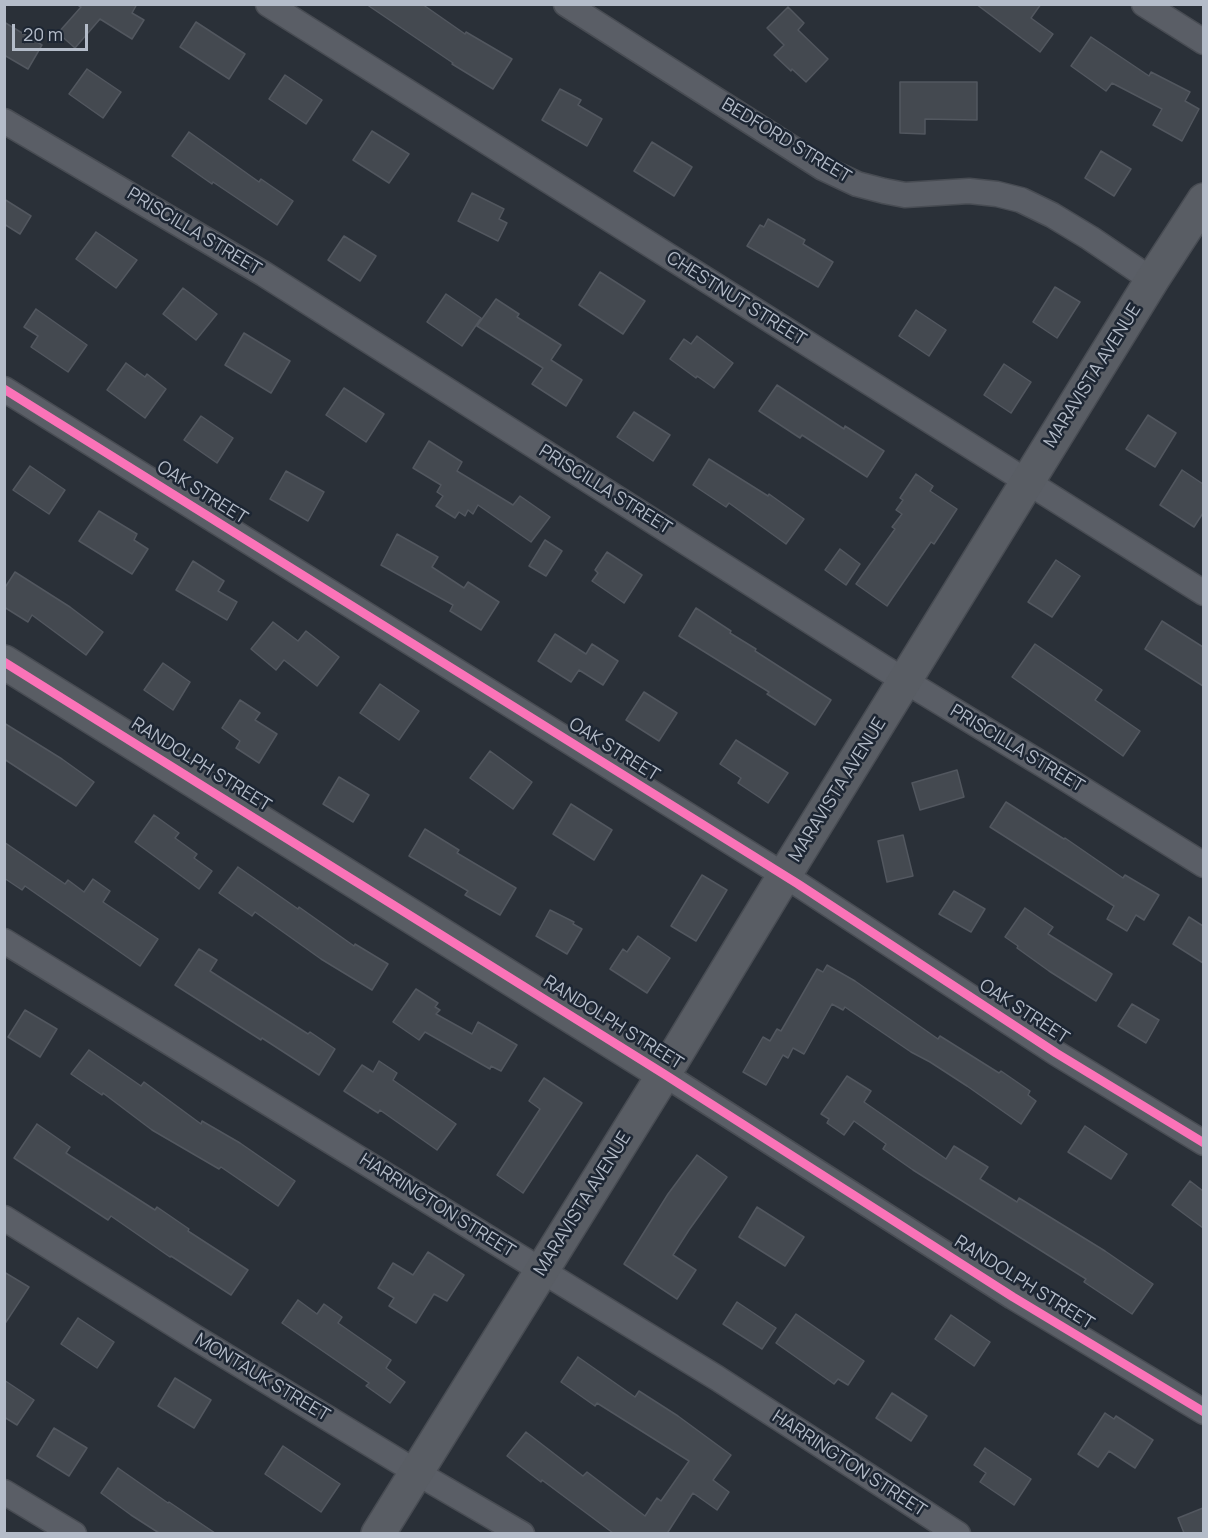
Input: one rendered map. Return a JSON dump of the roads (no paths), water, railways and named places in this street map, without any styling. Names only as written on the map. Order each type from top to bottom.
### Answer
[{"type":"main road","name":"MARAVISTA AVENUE","points":[[378,1533],[1203,200]]},
{"type":"main road","name":"RANDOLPH STREET","points":[[4,662],[664,1074]]},
{"type":"street","name":"CHESTNUT STREET","points":[[268,4],[1203,593]]},
{"type":"street","name":"BEDFORD STREET","points":[[566,4],[832,172],[857,183],[905,195],[969,191],[1021,200],[1080,232],[1152,280]]},
{"type":"street","points":[[1144,4],[1203,42]]},
{"type":"street","name":"PRISCILLA STREET","points":[[4,121],[264,274],[905,681],[1203,865]]},
{"type":"street","name":"OAK STREET","points":[[4,389],[784,876],[1056,1053],[1203,1143]]},
{"type":"street","name":"HARRINGTON STREET","points":[[4,941],[717,1378],[958,1533]]},
{"type":"street","name":"RANDOLPH STREET","points":[[664,1074],[1012,1297],[1203,1412]]},
{"type":"street","name":"MONTAUK STREET","points":[[4,1218],[417,1472],[522,1533]]},
{"type":"street","points":[[4,1492],[74,1533]]}]
